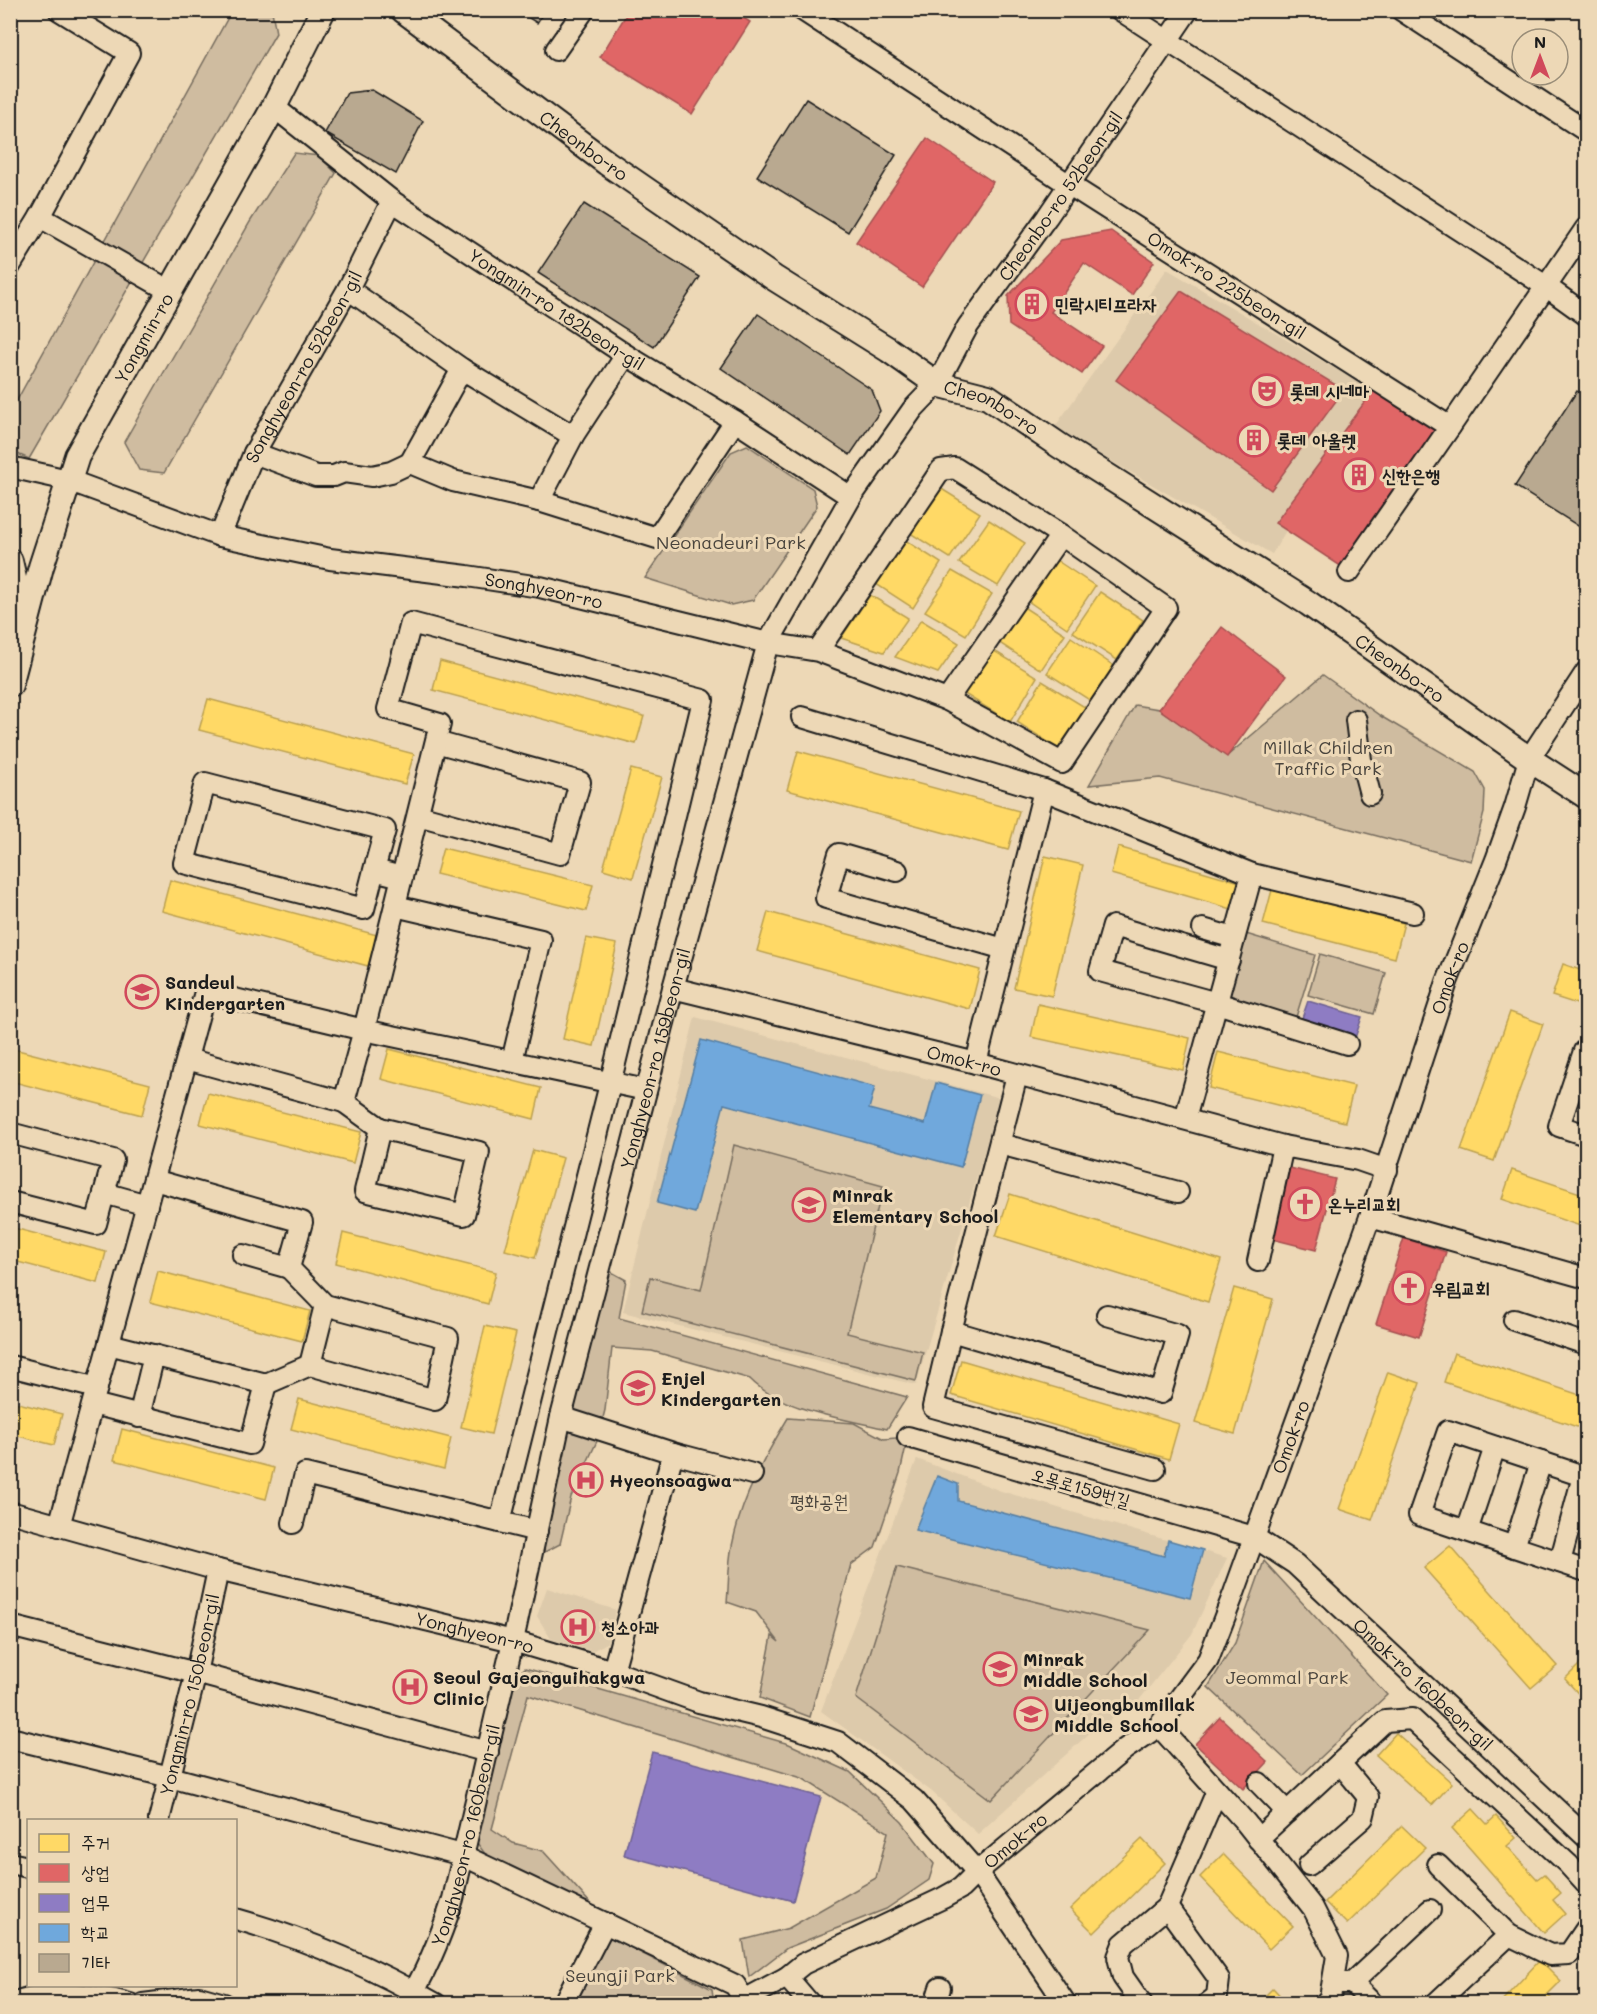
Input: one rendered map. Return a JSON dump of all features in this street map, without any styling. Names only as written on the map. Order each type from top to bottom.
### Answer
[{"type":"main road","name":"Yongmin-ro","points":[[10,685],[41,567],[77,456],[274,106],[323,10]]},
{"type":"main road","name":"Cheonbo-ro","points":[[403,10],[607,163],[774,278],[889,350],[937,384],[987,397],[1060,446],[1308,603],[1529,759],[1587,796]]},
{"type":"main road","points":[[10,561],[26,631]]},
{"type":"street","points":[[10,266],[40,217],[129,53],[58,10]]},
{"type":"street","points":[[556,50],[584,10]]},
{"type":"street","name":"Omok-ro 225beon-gil","points":[[802,10],[1068,184],[1450,427]]},
{"type":"street","points":[[1120,10],[1547,286],[1587,315]]},
{"type":"street","name":"Cheonbo-ro 52beon-gil","points":[[851,497],[914,410],[937,384],[968,326],[1188,10]]},
{"type":"street","points":[[1406,12],[1587,131]]},
{"type":"street","name":"Yongmin-ro 182beon-gil","points":[[274,106],[392,201],[626,355],[735,421],[851,497]]},
{"type":"street","name":"Songhyeon-ro 52beon-gil","points":[[220,536],[254,453],[348,289],[392,201]]},
{"type":"street","points":[[40,217],[170,291]]},
{"type":"street","points":[[1349,572],[1587,228]]},
{"type":"street","points":[[348,289],[462,369],[573,436]]},
{"type":"street","points":[[539,501],[573,436],[626,355]]},
{"type":"street","points":[[254,453],[316,476],[334,476],[344,472],[372,476],[391,472],[410,463],[462,369]]},
{"type":"street","points":[[410,463],[453,481],[539,501],[657,538],[735,421]]},
{"type":"street","name":"Songhyeon-ro","points":[[10,467],[68,480],[220,536],[330,559],[456,574],[540,588],[768,643],[818,651],[947,700],[1062,763],[1166,608],[1061,535]]},
{"type":"street","points":[[818,651],[941,470],[955,468],[1061,535],[947,700]]},
{"type":"street","name":"Yonghyeon-ro 159beon-gil","points":[[513,1641],[561,1417],[673,988],[768,643],[851,497]]},
{"type":"street","points":[[344,1102],[440,724],[388,709],[411,623],[703,700],[500,1522]]},
{"type":"street","name":"Omok-ro","points":[[744,2002],[787,1977],[803,1964],[961,1888],[977,1872],[1125,1749],[1159,1726],[1208,1660],[1387,1170],[1447,982],[1500,849],[1529,759],[1587,672]]},
{"type":"street","points":[[802,717],[1044,790],[1252,874],[1413,914]]},
{"type":"street","points":[[1356,720],[1361,760],[1370,794]]},
{"type":"street","points":[[418,815],[560,854],[580,782],[436,742]]},
{"type":"street","points":[[205,783],[385,830],[374,870],[364,909],[184,863],[205,783]]},
{"type":"street","points":[[976,1064],[1044,790]]},
{"type":"street","points":[[897,871],[839,854],[826,898],[1004,949]]},
{"type":"street","points":[[374,870],[402,877]]},
{"type":"street","points":[[1185,1119],[1252,874]]},
{"type":"street","points":[[395,906],[541,940],[512,1061]]},
{"type":"street","points":[[1229,960],[1113,926],[1100,970],[1217,1003],[1347,1044]]},
{"type":"street","points":[[1203,929],[1234,938]]},
{"type":"street","name":"Omok-ro","points":[[673,988],[976,1064],[1283,1146],[1358,1160],[1387,1170]]},
{"type":"street","points":[[59,1526],[205,992],[610,1084],[646,1090]]},
{"type":"street","points":[[1587,1052],[1584,1051],[1559,1126],[1587,1135]]},
{"type":"street","points":[[187,1059],[344,1102],[380,1128],[479,1152],[464,1215],[364,1191],[380,1128]]},
{"type":"street","points":[[1017,1075],[933,1407],[1155,1469]]},
{"type":"street","points":[[10,1133],[113,1160],[96,1224],[10,1202]]},
{"type":"street","points":[[1000,1144],[1178,1192]]},
{"type":"street","points":[[1258,1261],[1283,1146]]},
{"type":"street","points":[[154,1180],[302,1222],[289,1268]]},
{"type":"street","points":[[104,1193],[147,1205]]},
{"type":"street","points":[[1370,1217],[1587,1278]]},
{"type":"street","points":[[109,1344],[266,1384],[310,1365],[435,1400],[448,1338],[325,1305],[289,1268],[243,1255]]},
{"type":"street","points":[[310,1365],[325,1305]]},
{"type":"street","points":[[951,1331],[1161,1393],[1178,1335],[1107,1315]]},
{"type":"street","points":[[1514,1320],[1587,1344]]},
{"type":"street","points":[[139,1417],[154,1355]]},
{"type":"street","points":[[10,1366],[95,1396],[139,1417],[250,1444],[266,1384]]},
{"type":"street","points":[[561,1417],[673,1453],[752,1474]]},
{"type":"street","points":[[1560,1562],[1585,1477],[1448,1431],[1419,1515],[1514,1547],[1587,1571]]},
{"type":"street","name":"오목로159번길","points":[[908,1437],[1254,1537]]},
{"type":"street","points":[[1467,1531],[1495,1446]]},
{"type":"street","points":[[613,1671],[673,1453]]},
{"type":"street","points":[[1514,1547],[1541,1462]]},
{"type":"street","points":[[293,1523],[305,1474],[537,1531]]},
{"type":"street","name":"Yonghyeon-ro","points":[[10,1512],[218,1570],[513,1641],[613,1671],[699,1702],[761,1717],[838,1742],[914,1800],[977,1872],[1066,2004]]},
{"type":"street","name":"Omok-ro 160beon-gil","points":[[1254,1537],[1295,1564],[1587,1837]]},
{"type":"street","name":"Yongmin-ro 150beon-gil","points":[[160,1819],[196,1673],[218,1570]]},
{"type":"street","points":[[10,1626],[196,1673],[488,1752]]},
{"type":"street","name":"Yonghyeon-ro 160beon-gil","points":[[410,1997],[447,1918],[513,1641]]},
{"type":"street","points":[[1258,1839],[1385,1721],[1412,1719],[1568,1863],[1587,1884]]},
{"type":"street","points":[[1159,1726],[1258,1839],[1313,1908],[1338,1956],[1330,1998],[1324,2004]]},
{"type":"street","points":[[10,1738],[170,1777],[462,1855],[735,1985],[744,2002]]},
{"type":"street","points":[[1309,1865],[1363,1818],[1368,1797],[1340,1763]]},
{"type":"street","points":[[1259,1783],[1287,1812]]},
{"type":"street","points":[[1142,2004],[1123,1977],[1118,1957],[1123,1944],[1167,1907],[1217,1791]]},
{"type":"street","points":[[10,1863],[27,1867]]},
{"type":"street","points":[[1438,1865],[1509,1935],[1550,1955],[1569,1954],[1587,1929]]},
{"type":"street","points":[[1167,1907],[1219,1979],[1217,1996],[1207,2004]]},
{"type":"street","points":[[1332,1983],[1352,1983],[1430,1910]]},
{"type":"street","points":[[237,1919],[279,1931],[338,1954],[410,1997],[436,2004]]},
{"type":"street","points":[[563,2004],[605,1923]]},
{"type":"street","points":[[1435,2004],[1509,1935]]},
{"type":"street","points":[[787,1977],[810,2004]]},
{"type":"street","points":[[1352,1983],[1373,2004]]},
{"type":"street","points":[[12,2004],[26,1997],[69,1994],[107,1997],[130,2004]]},
{"type":"street","points":[[143,2004],[149,2001],[199,1997],[224,2004]]},
{"type":"shaded area","name":"롯데 아울렛","points":[[1167,269],[1371,390],[1272,554],[1054,428]]},
{"type":"shaded area","name":"Minrak Elementary School","points":[[695,1017],[1000,1098],[916,1385],[623,1312]]},
{"type":"shaded area","name":"Minrak Middle School","points":[[917,1459],[1001,1491],[1227,1558],[1192,1634],[1136,1704],[1092,1731],[978,1834],[931,1791],[821,1711]]},
{"type":"shaded area","name":"청소아과","points":[[547,1588],[616,1610],[607,1643],[592,1651],[551,1639],[537,1616]]},
{"type":"green space","points":[[229,11],[272,11],[276,33],[29,459],[11,451],[11,411],[231,12]]},
{"type":"green space","points":[[294,153],[319,156],[336,173],[164,473],[139,470],[124,442],[250,222]]},
{"type":"green space","name":"Neonadeuri Park","points":[[747,445],[813,489],[817,506],[753,600],[731,605],[645,578],[731,452]]},
{"type":"green space","name":"Millak Children Traffic Park","points":[[1323,675],[1382,717],[1475,772],[1485,790],[1484,813],[1471,861],[1160,778],[1089,785],[1135,705],[1159,709],[1227,756]]},
{"type":"green space","points":[[1246,934],[1315,955],[1296,1017],[1227,996]]},
{"type":"green space","points":[[1320,954],[1386,973],[1374,1014],[1308,995]]},
{"type":"green space","points":[[734,1145],[883,1186],[847,1333],[923,1352],[916,1381],[642,1311],[650,1277],[701,1290]]},
{"type":"green space","points":[[606,1269],[626,1280],[619,1318],[907,1397],[887,1429],[795,1406],[763,1390],[750,1379],[652,1351],[612,1348],[605,1410],[597,1441],[571,1497],[560,1544],[539,1555],[571,1400]]},
{"type":"green space","name":"평화공원","points":[[788,1418],[854,1423],[884,1439],[908,1437],[900,1473],[875,1547],[851,1565],[810,1717],[760,1698],[772,1636],[779,1642],[756,1612],[727,1602],[731,1553],[741,1512],[762,1464]]},
{"type":"green space","name":"Jeommal Park","points":[[1264,1561],[1387,1695],[1302,1775],[1208,1687],[1235,1643]]},
{"type":"green space","points":[[897,1567],[1150,1630],[991,1800],[856,1698]]},
{"type":"green space","points":[[525,1668],[789,1744],[850,1772],[902,1822],[934,1864],[929,1880],[886,1909],[787,1948],[749,1977],[743,1940],[789,1928],[876,1878],[888,1832],[802,1778],[528,1695],[492,1829],[513,1843],[543,1851],[592,1905],[488,1858],[472,1836],[510,1680]]},
{"type":"green space","name":"Seungji Park","points":[[608,1936],[712,1989],[714,2003],[574,2004]]},
{"type":"building: 주거","points":[[940,488],[980,513],[950,558],[910,533]]},
{"type":"building: 주거","points":[[989,520],[1025,543],[998,586],[959,563]]},
{"type":"building: 주거","points":[[905,540],[941,563],[913,608],[876,584]]},
{"type":"building: 주거","points":[[1056,560],[1095,586],[1067,628],[1028,601]]},
{"type":"building: 주거","points":[[952,571],[992,594],[966,635],[925,611]]},
{"type":"building: 주거","points":[[1100,592],[1143,620],[1117,660],[1073,632]]},
{"type":"building: 주거","points":[[870,595],[908,618],[884,652],[841,638]]},
{"type":"building: 주거","points":[[1022,606],[1065,634],[1041,670],[998,642]]},
{"type":"building: 주거","points":[[921,620],[959,643],[938,673],[895,657]]},
{"type":"building: 주거","points":[[1071,637],[1114,666],[1091,701],[1047,673]]},
{"type":"building: 주거","points":[[991,649],[1037,677],[1010,722],[963,693]]},
{"type":"building: 주거","points":[[440,661],[644,716],[636,744],[433,690]]},
{"type":"building: 주거","points":[[1042,681],[1088,709],[1062,751],[1017,722]]},
{"type":"building: 주거","points":[[208,699],[414,754],[405,784],[199,730]]},
{"type":"building: 주거","points":[[798,751],[1019,811],[1008,850],[787,790]]},
{"type":"building: 주거","points":[[631,769],[662,777],[633,878],[603,869]]},
{"type":"building: 주거","points":[[1118,847],[1240,882],[1232,909],[1111,874]]},
{"type":"building: 주거","points":[[443,848],[593,885],[586,911],[436,874]]},
{"type":"building: 주거","points":[[1045,856],[1083,865],[1052,996],[1014,988]]},
{"type":"building: 주거","points":[[170,880],[377,935],[368,966],[162,911]]},
{"type":"building: 주거","points":[[1272,890],[1404,923],[1395,958],[1263,924]]},
{"type":"building: 주거","points":[[768,912],[980,970],[970,1009],[757,951]]},
{"type":"building: 주거","points":[[586,938],[617,944],[594,1046],[563,1039]]},
{"type":"building: 주거","points":[[1563,964],[1586,972],[1586,1007],[1552,996]]},
{"type":"building: 주거","points":[[1038,1004],[1190,1038],[1183,1070],[1031,1037]]},
{"type":"building: 주거","points":[[1510,1012],[1543,1024],[1494,1161],[1461,1150]]},
{"type":"building: 주거","points":[[10,1048],[150,1084],[142,1115],[10,1081]]},
{"type":"building: 주거","points":[[389,1049],[541,1088],[534,1119],[381,1079]]},
{"type":"building: 주거","points":[[1218,1052],[1354,1086],[1345,1122],[1209,1088]]},
{"type":"building: 주거","points":[[208,1093],[361,1132],[353,1163],[200,1124]]},
{"type":"building: 주거","points":[[533,1150],[563,1158],[535,1258],[505,1250]]},
{"type":"building: 주거","points":[[1512,1170],[1586,1195],[1586,1228],[1502,1199]]},
{"type":"building: 주거","points":[[1010,1194],[1221,1260],[1208,1302],[996,1236]]},
{"type":"building: 주거","points":[[10,1227],[106,1252],[98,1283],[10,1260]]},
{"type":"building: 주거","points":[[343,1233],[496,1272],[488,1304],[336,1263]]},
{"type":"building: 주거","points":[[158,1271],[310,1311],[302,1341],[150,1302]]},
{"type":"building: 주거","points":[[1234,1288],[1273,1299],[1235,1434],[1195,1423]]},
{"type":"building: 주거","points":[[485,1326],[516,1333],[491,1434],[461,1427]]},
{"type":"building: 주거","points":[[1454,1353],[1586,1397],[1586,1430],[1444,1382]]},
{"type":"building: 주거","points":[[961,1360],[1179,1424],[1169,1459],[951,1395]]},
{"type":"building: 주거","points":[[1388,1372],[1420,1383],[1372,1520],[1339,1509]]},
{"type":"building: 주거","points":[[299,1399],[451,1438],[444,1469],[291,1429]]},
{"type":"building: 주거","points":[[10,1401],[62,1414],[54,1445],[10,1434]]},
{"type":"building: 주거","points":[[122,1429],[274,1468],[266,1499],[114,1460]]},
{"type":"building: 주거","points":[[1450,1546],[1557,1666],[1531,1688],[1424,1568]]},
{"type":"building: 주거","points":[[1586,1658],[1586,1702],[1565,1679]]},
{"type":"building: 주거","points":[[1396,1733],[1452,1783],[1432,1805],[1376,1755]]},
{"type":"building: 주거","points":[[1473,1809],[1487,1824],[1496,1816],[1516,1838],[1507,1846],[1537,1879],[1544,1874],[1561,1893],[1553,1900],[1565,1914],[1544,1933],[1452,1828]]},
{"type":"building: 주거","points":[[1402,1826],[1425,1848],[1347,1924],[1325,1902]]},
{"type":"building: 주거","points":[[1142,1839],[1165,1863],[1094,1933],[1070,1909]]},
{"type":"building: 주거","points":[[1223,1854],[1293,1926],[1269,1949],[1200,1877]]},
{"type":"building: 주거","points":[[1540,1960],[1561,1981],[1547,1995],[1556,2003],[1499,2004]]},
{"type":"building: 주거","points":[[1273,1988],[1288,2004],[1257,2004]]},
{"type":"building: 상업","points":[[629,10],[731,10],[750,22],[692,114],[600,57]]},
{"type":"building: 상업","points":[[927,138],[993,182],[922,287],[856,242]]},
{"type":"building: 상업","name":"민락시티프라자","points":[[1111,231],[1154,262],[1132,295],[1084,263],[1051,312],[1102,346],[1082,374],[1009,325],[1008,296],[1061,240]]},
{"type":"building: 상업","name":"롯데 아울렛","points":[[1181,291],[1344,390],[1271,490],[1116,380]]},
{"type":"building: 상업","name":"신한은행","points":[[1373,391],[1440,428],[1342,567],[1275,523]]},
{"type":"building: 상업","points":[[1222,627],[1286,676],[1227,757],[1159,709]]},
{"type":"building: 상업","points":[[1290,1168],[1335,1179],[1316,1250],[1272,1239]]},
{"type":"building: 상업","points":[[1404,1238],[1446,1252],[1419,1337],[1376,1324]]},
{"type":"building: 상업","points":[[1220,1717],[1268,1762],[1243,1789],[1195,1744]]},
{"type":"building: 업무","points":[[1308,1001],[1362,1017],[1355,1038],[1301,1021]]},
{"type":"building: 업무","points":[[652,1752],[821,1797],[793,1901],[624,1855]]},
{"type":"building: 학교","points":[[701,1040],[875,1087],[869,1109],[925,1124],[936,1083],[980,1095],[961,1167],[724,1104],[695,1213],[657,1203]]},
{"type":"building: 학교","points":[[937,1476],[958,1484],[958,1501],[1164,1556],[1168,1540],[1203,1550],[1190,1598],[915,1530]]},
{"type":"building: 기타","points":[[516,10],[545,10],[537,23]]},
{"type":"building: 기타","points":[[372,90],[423,121],[396,174],[325,133],[347,93]]},
{"type":"building: 기타","points":[[806,99],[896,155],[848,232],[757,176]]},
{"type":"building: 기타","points":[[584,204],[700,277],[654,347],[538,273]]},
{"type":"building: 기타","points":[[758,314],[872,390],[880,411],[850,455],[721,368]]},
{"type":"building: 기타","points":[[1577,391],[1586,397],[1586,531],[1515,486]]},
{"type":"place","name":"민락시티프라자","points":[[1032,304]]},
{"type":"place","name":"롯데 시네마","points":[[1267,391]]},
{"type":"place","name":"롯데 아울렛","points":[[1254,440]]},
{"type":"place","name":"신한은행","points":[[1359,475]]},
{"type":"place","name":"Sandeul Kindergarten","points":[[142,992]]},
{"type":"place","name":"온누리교회","points":[[1305,1204]]},
{"type":"place","name":"Minrak Elementary School","points":[[809,1205]]},
{"type":"place","name":"우림교회","points":[[1409,1288]]},
{"type":"place","name":"Enjel Kindergarten","points":[[638,1388]]},
{"type":"place","name":"Hyeonsoagwa","points":[[586,1480]]},
{"type":"place","name":"청소아과","points":[[578,1627]]},
{"type":"place","name":"Minrak Middle School","points":[[1000,1669]]},
{"type":"place","name":"Seoul Gajeonguihakgwa Clinic","points":[[410,1687]]},
{"type":"place","name":"Uijeongbumillak Middle School","points":[[1031,1714]]}]
